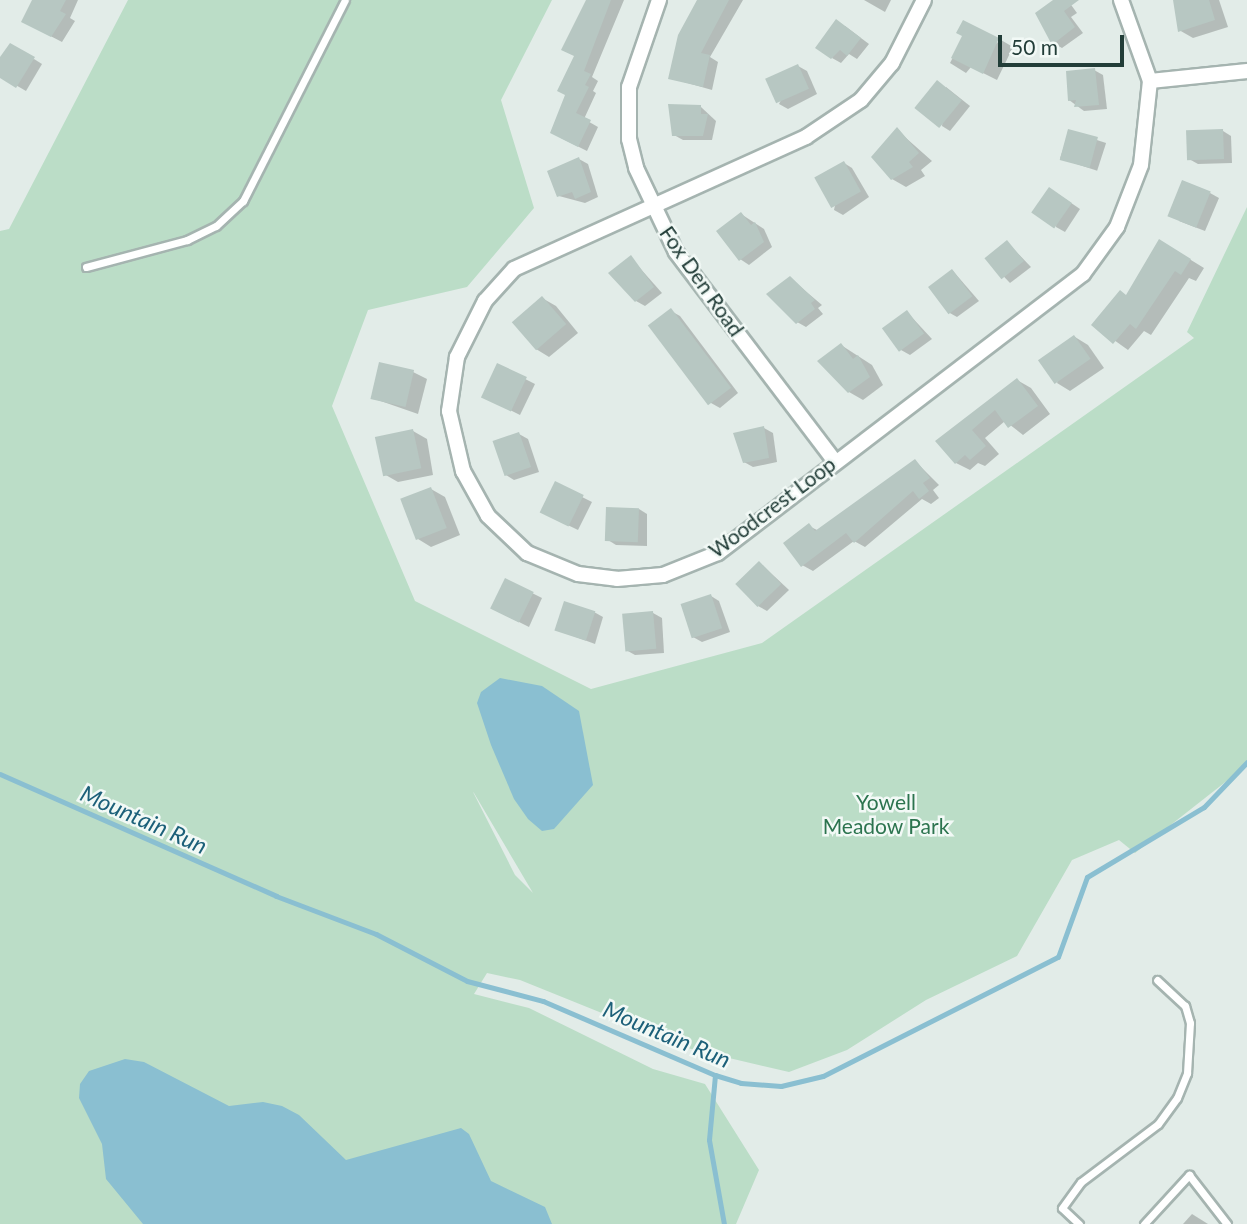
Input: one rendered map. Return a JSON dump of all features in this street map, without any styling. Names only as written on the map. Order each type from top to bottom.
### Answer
[{"type":"street","name":"Fox Den Road","points":[[659,0],[629,87],[629,139],[652,206],[676,252],[834,460]]},
{"type":"street","name":"Woodcrest Loop","points":[[924,0],[892,63],[861,100],[806,137],[514,269],[485,301],[457,356],[449,411],[463,471],[488,516],[527,553],[578,574],[617,579],[663,575],[718,553],[834,460],[1083,274],[1116,227],[1141,165],[1150,81],[1121,0]]},
{"type":"street","points":[[1150,81],[1247,71]]},
{"type":"lane","points":[[86,267],[187,240],[227,218],[257,181],[345,0]]},
{"type":"lane","points":[[1079,1224],[1062,1208],[1081,1182],[1158,1124],[1177,1098],[1187,1073],[1191,1023],[1185,1006],[1157,980]]},
{"type":"lane","points":[[1144,1224],[1189,1175],[1227,1224]]},
{"type":"green space","name":"Yowell Meadow Park","points":[[128,0],[552,0],[501,100],[534,208],[467,287],[368,310],[332,406],[415,601],[591,689],[762,643],[1194,338],[1187,332],[1247,207],[1247,765],[1135,853],[1119,840],[1072,860],[1017,956],[926,1000],[847,1050],[789,1072],[691,1049],[520,980],[487,973],[474,994],[529,1008],[653,1069],[705,1084],[759,1170],[736,1224],[0,1224],[0,231],[9,229]],"holes":[[[473,792],[533,893],[515,875]]]},
{"type":"water","points":[[500,678],[542,686],[579,711],[593,785],[554,829],[542,831],[528,819],[514,799],[491,745],[477,703],[481,692]]},
{"type":"water","points":[[125,1059],[144,1062],[229,1106],[263,1102],[282,1106],[299,1115],[346,1160],[461,1128],[469,1134],[491,1181],[545,1207],[552,1224],[143,1224],[106,1179],[102,1144],[79,1098],[80,1084],[89,1071]]},
{"type":"building","points":[[32,0],[66,0],[60,11],[66,14],[51,37],[21,22]]},
{"type":"building","points":[[586,0],[611,0],[584,71],[591,74],[585,85],[589,87],[576,113],[591,120],[578,147],[550,133],[565,95],[557,91],[574,56],[561,50]]},
{"type":"building","points":[[697,0],[729,0],[701,53],[710,55],[703,87],[668,79],[678,35]]},
{"type":"building","points":[[1053,0],[1079,0],[1064,11],[1075,27],[1052,45],[1035,13]]},
{"type":"building","points":[[1173,0],[1209,0],[1215,20],[1178,32]]},
{"type":"building","points":[[836,19],[861,38],[847,56],[840,50],[831,59],[815,48]]},
{"type":"building","points":[[963,20],[999,38],[983,74],[951,58],[962,36],[956,33]]},
{"type":"building","points":[[10,43],[35,57],[16,88],[0,78],[0,57]]},
{"type":"building","points":[[798,64],[809,89],[776,103],[765,79]]},
{"type":"building","points":[[1095,68],[1099,105],[1074,107],[1076,100],[1068,101],[1066,71]]},
{"type":"building","points":[[937,80],[962,100],[939,128],[914,108]]},
{"type":"building","points":[[668,104],[701,105],[701,114],[708,114],[703,136],[672,136]]},
{"type":"building","points":[[897,127],[919,153],[909,162],[913,167],[891,180],[871,157]]},
{"type":"building","points":[[1068,129],[1098,137],[1090,168],[1060,160]]},
{"type":"building","points":[[1223,129],[1224,159],[1187,160],[1186,130]]},
{"type":"building","points":[[579,157],[591,192],[575,199],[572,192],[557,197],[547,171]]},
{"type":"building","points":[[844,161],[861,192],[831,208],[814,177]]},
{"type":"building","points":[[1182,180],[1211,192],[1196,228],[1167,216]]},
{"type":"building","points":[[1049,187],[1072,203],[1054,228],[1031,212]]},
{"type":"building","points":[[741,212],[751,225],[755,222],[764,242],[739,261],[716,231]]},
{"type":"building","points":[[1159,239],[1191,259],[1181,275],[1175,271],[1136,329],[1130,324],[1113,344],[1091,325],[1120,290],[1126,295]]},
{"type":"building","points":[[1007,240],[1024,261],[1001,279],[984,258]]},
{"type":"building","points":[[631,255],[654,287],[635,302],[608,273]]},
{"type":"building","points":[[952,269],[972,296],[949,314],[928,287]]},
{"type":"building","points":[[790,276],[815,300],[811,303],[815,309],[796,324],[766,294]]},
{"type":"building","points":[[542,296],[566,324],[536,350],[512,322]]},
{"type":"building","points":[[671,308],[731,388],[708,405],[648,325]]},
{"type":"building","points":[[907,310],[924,333],[899,352],[882,328]]},
{"type":"building","points":[[1074,335],[1091,359],[1055,384],[1038,360]]},
{"type":"building","points":[[841,343],[853,359],[858,355],[870,377],[848,393],[817,361]]},
{"type":"building","points":[[379,362],[414,370],[406,407],[370,399]]},
{"type":"building","points":[[497,363],[527,377],[511,411],[481,397]]},
{"type":"building","points":[[1017,378],[1038,406],[1008,428],[995,410],[972,430],[986,446],[970,460],[965,455],[955,464],[935,441]]},
{"type":"building","points":[[764,426],[769,458],[743,463],[733,433]]},
{"type":"building","points":[[413,429],[421,468],[383,476],[375,437]]},
{"type":"building","points":[[519,432],[531,467],[505,476],[493,441]]},
{"type":"building","points":[[915,459],[930,478],[923,483],[929,491],[919,499],[913,491],[854,543],[846,533],[801,567],[783,543],[809,523],[815,531]]},
{"type":"building","points":[[555,481],[584,495],[568,526],[540,512]]},
{"type":"building","points":[[431,487],[447,528],[416,540],[400,499]]},
{"type":"building","points":[[606,507],[639,508],[638,542],[605,541]]},
{"type":"building","points":[[759,561],[781,584],[757,607],[735,584]]},
{"type":"building","points":[[505,578],[534,592],[519,623],[490,609]]},
{"type":"building","points":[[711,594],[722,628],[692,638],[681,604]]},
{"type":"building","points":[[564,601],[595,611],[586,641],[554,630]]},
{"type":"building","points":[[653,611],[656,649],[625,652],[622,614]]},
{"type":"waterway","name":"Mountain Run","points":[[0,774],[276,896],[376,934],[467,981],[543,1001],[715,1075],[741,1083],[781,1086],[823,1076],[1058,957],[1087,877],[1204,807],[1247,762]]},
{"type":"waterway","points":[[715,1075],[709,1140],[724,1224]]}]
